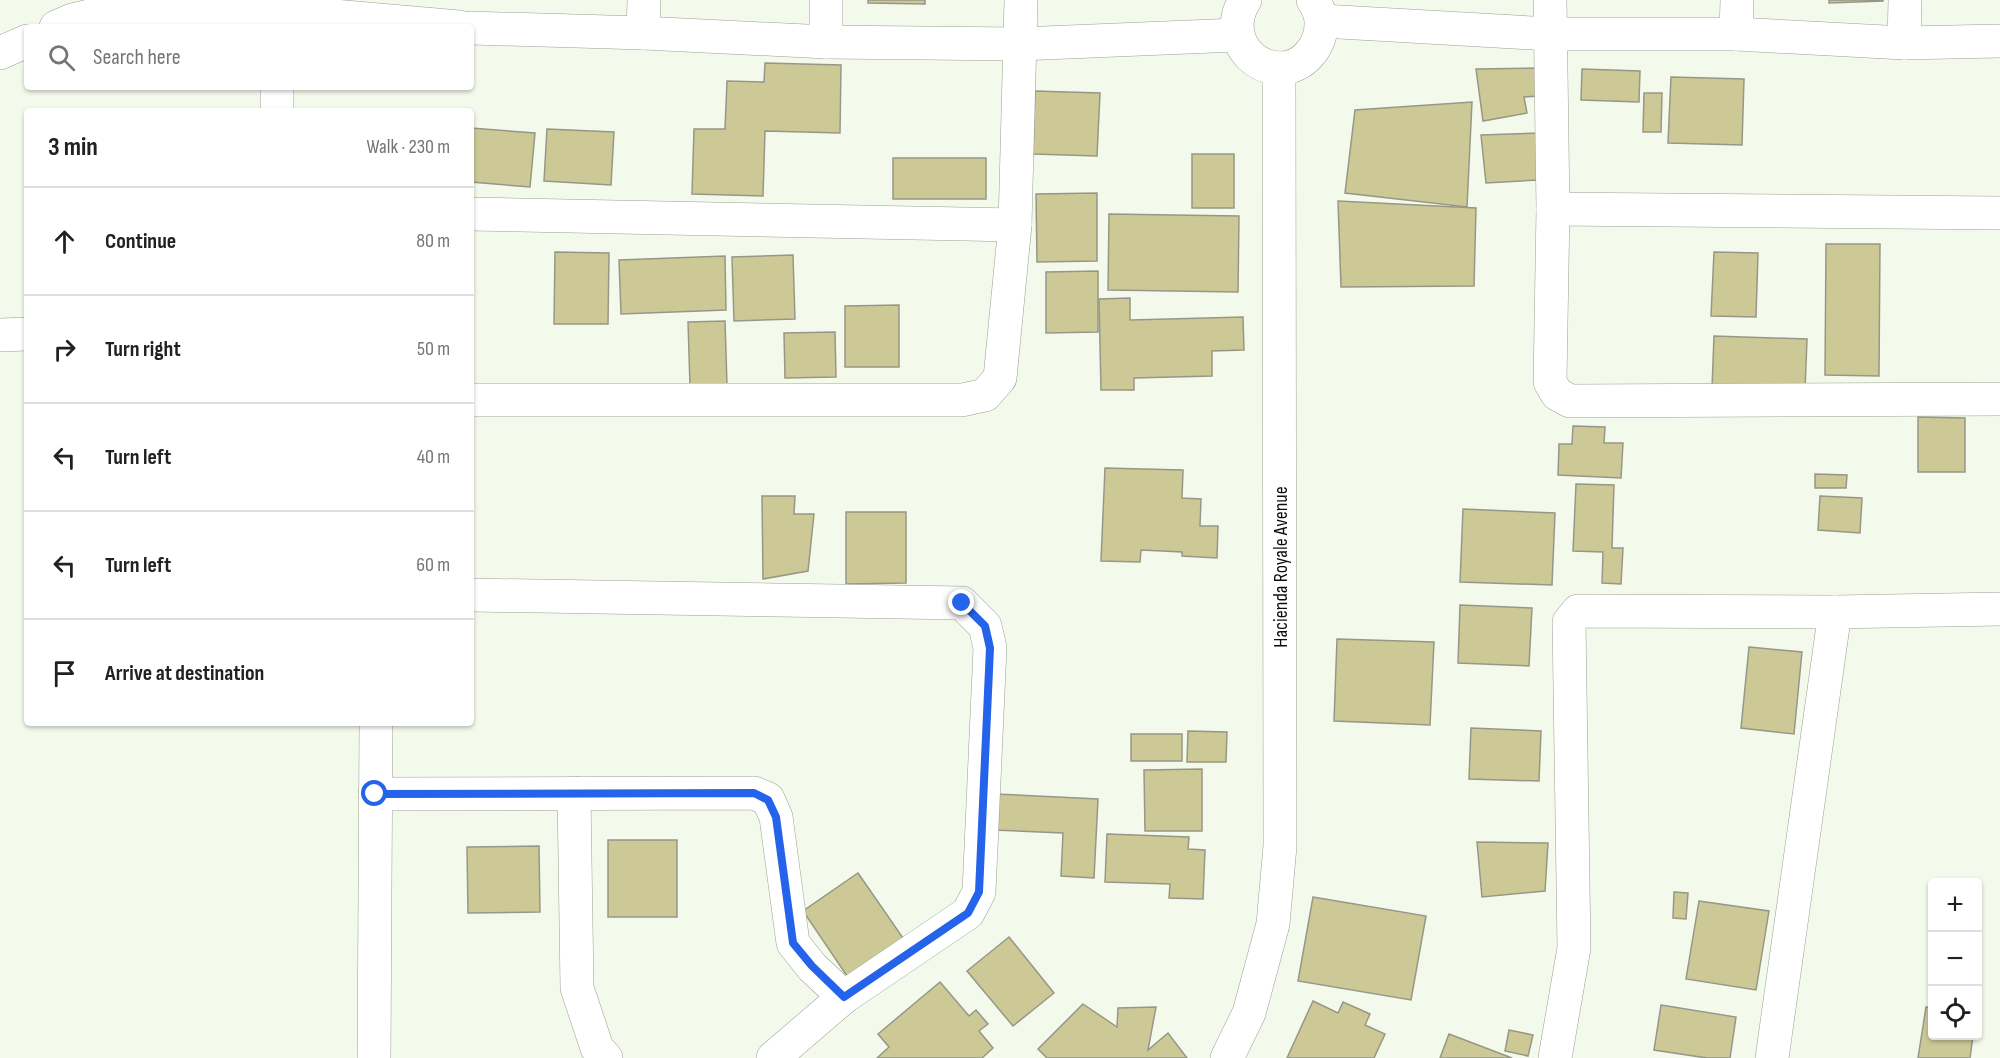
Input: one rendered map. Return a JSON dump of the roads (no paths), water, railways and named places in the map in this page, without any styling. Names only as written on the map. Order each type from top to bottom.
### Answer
[{"type":"street","points":[[471,0],[471,24]]},
{"type":"street","points":[[644,0],[644,33]]},
{"type":"street","points":[[826,0],[826,42]]},
{"type":"street","points":[[474,400],[962,400],[985,395],[1000,378],[1015,225],[1021,0]]},
{"type":"street","points":[[1245,0],[1238,16],[1237,34],[1245,52],[1261,64],[1279,68],[1297,64],[1311,54],[1319,38],[1317,10],[1550,34],[1737,34],[1904,43],[2000,41]]},
{"type":"street","points":[[1550,0],[1553,208],[1550,382],[1557,394],[1570,401],[2000,399]]},
{"type":"street","points":[[1737,0],[1737,34]]},
{"type":"street","points":[[1904,43],[1905,0]]},
{"type":"street","points":[[63,24],[124,8],[277,13],[420,24]]},
{"type":"street","points":[[474,28],[644,33],[826,42],[1020,44],[1237,34]]},
{"type":"street","points":[[0,53],[24,42]]},
{"type":"street","name":"Hacienda Royale Avenue","points":[[1227,1058],[1249,1013],[1273,924],[1280,846],[1279,68]]},
{"type":"street","points":[[277,90],[277,108]]},
{"type":"street","points":[[1553,208],[2000,213]]},
{"type":"street","points":[[474,214],[1015,225]]},
{"type":"street","points":[[0,334],[24,334]]},
{"type":"street","points":[[474,595],[962,603],[985,626],[990,648],[979,892],[968,913],[844,997],[773,1058]]},
{"type":"street","points":[[1555,1058],[1574,948],[1569,622],[1578,611],[1835,612],[2000,609]]},
{"type":"street","points":[[1772,1058],[1835,612]]},
{"type":"street","points":[[374,1058],[376,726]]},
{"type":"street","points":[[574,793],[577,988],[597,1048],[606,1058]]},
{"type":"street","points":[[375,794],[754,793],[768,800],[776,817],[793,943],[812,966],[844,997]]}]
